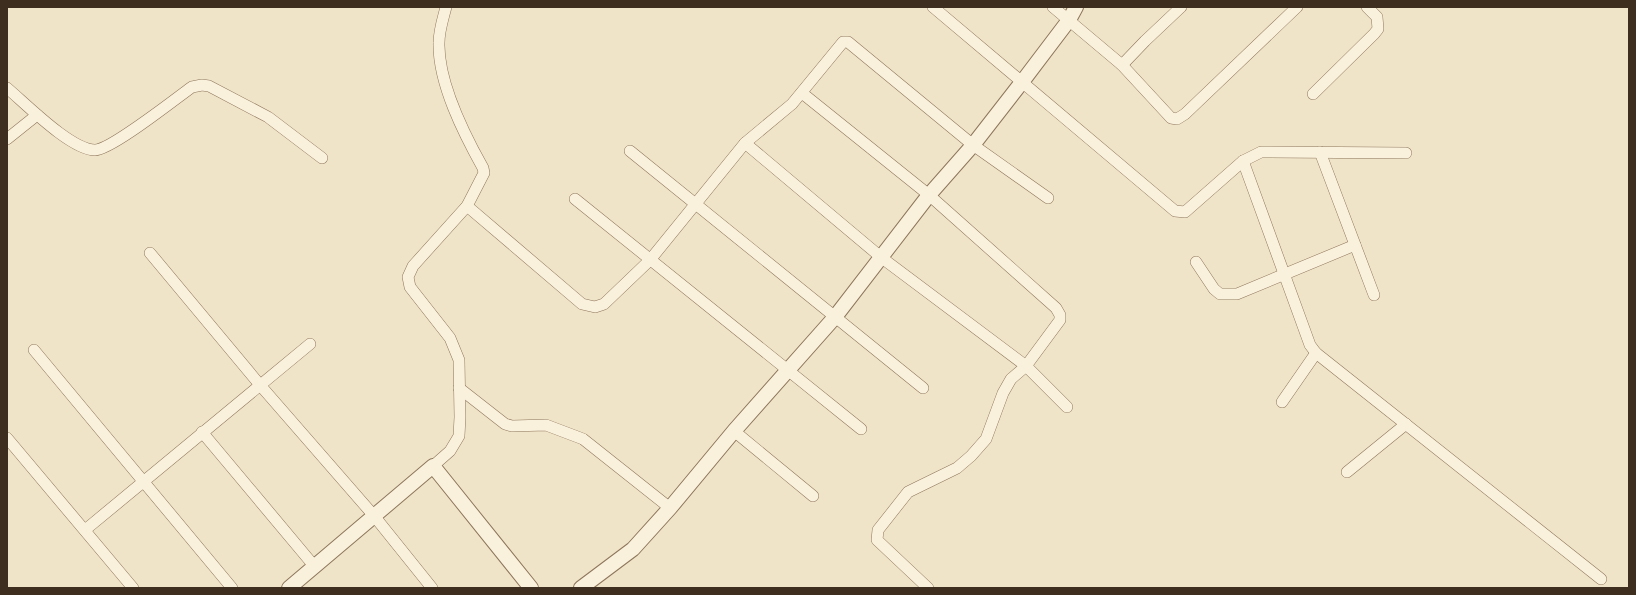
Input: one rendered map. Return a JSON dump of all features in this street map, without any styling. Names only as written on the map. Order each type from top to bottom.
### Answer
[{"type":"street","points":[[289,588],[316,567],[434,466],[450,451],[459,436],[460,417],[458,360],[450,338],[410,287],[408,277],[413,266],[467,206],[484,173],[483,168],[457,118],[442,71],[439,44],[441,25],[446,7]]},
{"type":"street","points":[[934,7],[1175,211],[1185,212],[1243,161],[1261,152],[1406,153]]},
{"type":"street","points":[[1053,7],[1122,65],[1171,118],[1177,119],[1185,114],[1297,7]]},
{"type":"street","points":[[582,588],[633,549],[670,508],[787,370],[835,317],[929,196],[973,144],[1022,82],[1069,20],[1076,7]]},
{"type":"street","points":[[1122,65],[1145,41],[1182,7]]},
{"type":"street","points":[[1313,94],[1378,29],[1377,17],[1367,7]]},
{"type":"street","points":[[467,206],[582,304],[595,307],[604,304],[650,260],[745,143],[792,104],[802,93],[842,42],[848,42],[973,144],[1048,198]]},
{"type":"street","points":[[7,88],[37,115],[76,145],[100,150],[119,140],[192,86],[209,86],[268,117],[322,158]]},
{"type":"street","points":[[802,93],[929,196],[1056,308],[1060,315],[1060,320],[1026,366],[1010,379],[1003,393],[989,434],[971,456],[957,468],[908,492],[878,530],[876,540],[928,588]]},
{"type":"street","points":[[7,139],[37,115]]},
{"type":"street","points":[[745,143],[882,258],[1026,366],[1067,407]]},
{"type":"street","points":[[630,151],[923,388]]},
{"type":"street","points":[[1320,152],[1374,295]]},
{"type":"street","points":[[1243,161],[1310,345],[1316,353],[1601,579]]},
{"type":"street","points":[[575,199],[861,429]]},
{"type":"street","points":[[1196,262],[1214,289],[1220,294],[1237,294],[1356,245]]},
{"type":"street","points":[[150,254],[260,386],[375,517],[432,588]]},
{"type":"street","points":[[85,530],[310,344]]},
{"type":"street","points":[[34,350],[232,588]]},
{"type":"street","points":[[1282,402],[1316,353]]},
{"type":"street","points":[[459,388],[505,424],[512,426],[546,425],[583,439],[670,508]]},
{"type":"street","points":[[1347,472],[1406,424]]},
{"type":"street","points":[[734,431],[813,496]]},
{"type":"street","points":[[202,432],[316,567]]},
{"type":"street","points":[[7,438],[133,588]]},
{"type":"street","points":[[434,466],[531,588]]}]
